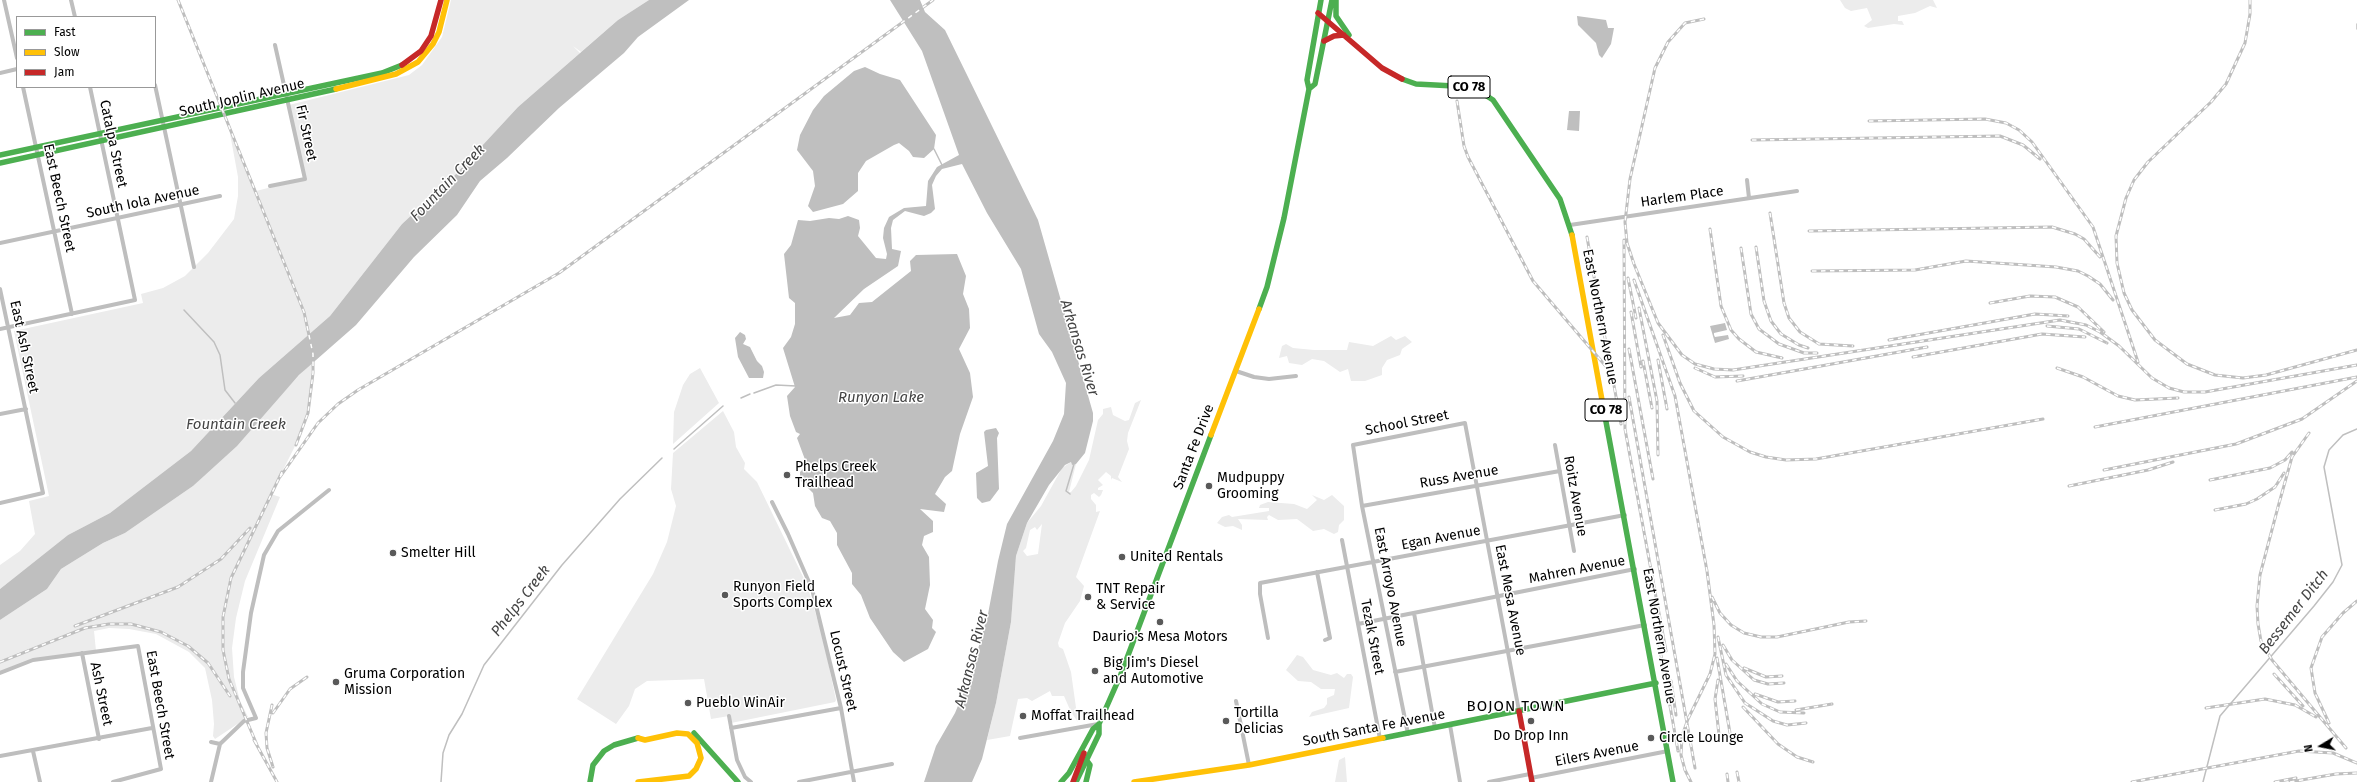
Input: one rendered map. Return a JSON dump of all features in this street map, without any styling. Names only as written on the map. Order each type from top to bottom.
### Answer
[{"type":"main road","name":"South Joplin Avenue","points":[[0,155],[38,151],[101,138],[164,128],[382,73],[409,61],[421,51],[431,36],[442,0]]},
{"type":"main road","name":"South Joplin Avenue","points":[[101,138],[162,121],[387,77],[405,70],[426,55],[433,44],[439,32],[447,0]]},
{"type":"main road","points":[[1309,90],[1307,80],[1320,0]]},
{"type":"main road","points":[[1309,90],[1315,84],[1329,22],[1332,0]]},
{"type":"main road","points":[[1336,0],[1336,16],[1341,26],[1364,53]]},
{"type":"main road","name":"East Northern Avenue","points":[[1318,13],[1382,68],[1408,82],[1472,87],[1486,94],[1493,100],[1556,191],[1570,225],[1626,515],[1673,782]]},
{"type":"main road","points":[[1324,41],[1334,36],[1344,35]]},
{"type":"main road","name":"Santa Fe Drive","points":[[1076,782],[1099,734],[1099,724],[1121,674],[1267,287],[1293,173],[1309,90]]},
{"type":"main road","name":"South Joplin Avenue","points":[[0,163],[38,151]]},
{"type":"main road","name":"South Santa Fe Avenue","points":[[1134,782],[1249,765],[1656,683]]},
{"type":"main road","name":"East Mesa Avenue","points":[[1519,711],[1531,778]]},
{"type":"main road","name":"Santa Fe Drive","points":[[1064,781],[1093,729],[1099,724]]},
{"type":"main road","points":[[590,782],[593,765],[604,751],[614,745],[644,735],[672,730],[691,732],[703,741],[738,782]]},
{"type":"main road","points":[[638,738],[645,740],[677,733],[688,734],[697,743],[701,758],[696,769],[689,776],[638,782]]},
{"type":"main road","points":[[1073,782],[1088,738]]},
{"type":"main road","points":[[1086,782],[1086,775],[1090,765],[1087,761]]},
{"type":"main road","name":"South Santa Fe Avenue","points":[[1161,782],[1168,778]]},
{"type":"street","points":[[4,0],[16,54]]},
{"type":"street","points":[[71,0],[74,16]]},
{"type":"street","name":"Fir Street","points":[[270,186],[305,179],[275,45]]},
{"type":"street","points":[[0,73],[16,69]]},
{"type":"street","name":"East Beech Street","points":[[24,88],[72,314]]},
{"type":"street","name":"Catalpa Street","points":[[72,314],[135,300],[90,88]]},
{"type":"street","points":[[156,88],[182,204],[194,267]]},
{"type":"street","points":[[1747,180],[1749,198]]},
{"type":"street","name":"Harlem Place","points":[[1570,225],[1797,191]]},
{"type":"street","name":"South Iola Avenue","points":[[0,243],[220,196]]},
{"type":"street","name":"East Ash Street","points":[[0,289],[26,409]]},
{"type":"street","points":[[0,329],[72,314]]},
{"type":"street","points":[[1236,371],[1254,377],[1269,379],[1296,376]]},
{"type":"street","points":[[0,414],[26,409],[43,493],[0,503]]},
{"type":"street","name":"School Street","points":[[1352,445],[1465,423]]},
{"type":"street","name":"East Mesa Avenue","points":[[1465,423],[1519,711]]},
{"type":"street","name":"East Arroyo Avenue","points":[[1352,445],[1362,506],[1408,734]]},
{"type":"street","name":"Roitz Avenue","points":[[1555,445],[1574,551]]},
{"type":"street","name":"Russ Avenue","points":[[1362,506],[1560,471]]},
{"type":"street","points":[[211,782],[220,744],[244,721],[256,718],[243,688],[243,672],[247,641],[264,555],[278,531],[329,490]]},
{"type":"street","name":"Locust Street","points":[[772,502],[812,589],[841,708],[854,782]]},
{"type":"street","name":"Egan Avenue","points":[[1268,638],[1260,594],[1260,583],[1626,515]]},
{"type":"street","name":"Tezak Street","points":[[1342,540],[1380,739]]},
{"type":"street","name":"Mahren Avenue","points":[[1358,624],[1635,570]]},
{"type":"street","points":[[1317,572],[1330,638],[1325,640]]},
{"type":"street","points":[[1414,613],[1435,728]]},
{"type":"street","points":[[1396,672],[1646,625]]},
{"type":"street","name":"East Beech Street","points":[[82,654],[138,646],[145,677],[152,728],[161,769],[112,782]]},
{"type":"street","points":[[0,673],[33,660],[82,654]]},
{"type":"street","name":"Ash Street","points":[[82,654],[99,739]]},
{"type":"street","points":[[1236,701],[1249,765]]},
{"type":"street","points":[[731,728],[841,708]]},
{"type":"street","points":[[729,716],[737,760],[745,778],[751,782]]},
{"type":"street","points":[[1020,738],[1099,724]]},
{"type":"street","points":[[1450,725],[1460,782]]},
{"type":"street","points":[[0,756],[99,739],[152,728]]},
{"type":"street","points":[[211,742],[220,744]]},
{"type":"street","points":[[33,751],[40,782]]},
{"type":"street","name":"Eilers Avenue","points":[[1489,782],[1531,778],[1668,752]]},
{"type":"street","points":[[799,782],[892,764]]},
{"type":"shaded area","points":[[451,0],[649,0],[618,20],[581,52],[573,46],[580,53],[518,107],[455,175],[402,224],[330,316],[259,378],[191,451],[110,513],[68,535],[0,589],[0,565],[20,551],[35,534],[29,501],[49,496],[14,331],[143,303],[141,294],[163,288],[185,276],[208,253],[234,219],[238,196],[238,177],[229,128],[256,191],[304,179],[289,105],[409,75],[422,65],[442,37]]},
{"type":"shaded area","points":[[1840,0],[1933,0],[1937,8],[1930,6],[1915,13],[1898,16],[1898,21],[1902,21],[1904,25],[1894,24],[1868,28],[1864,26],[1872,20],[1867,8],[1851,11],[1845,8]]},
{"type":"shaded area","points":[[1391,336],[1396,340],[1405,336],[1412,342],[1402,349],[1400,355],[1387,360],[1382,368],[1382,375],[1365,381],[1351,381],[1348,369],[1340,372],[1324,361],[1312,359],[1302,365],[1289,363],[1287,356],[1279,358],[1282,346],[1286,344],[1293,348],[1314,350],[1347,350],[1349,342],[1373,346]]},
{"type":"shaded area","points":[[312,362],[308,413],[295,446],[271,494],[280,497],[245,581],[236,618],[232,648],[234,677],[240,701],[248,717],[215,739],[213,736],[214,724],[212,700],[205,668],[189,652],[156,634],[129,629],[109,628],[94,631],[96,651],[33,660],[0,673],[0,620],[47,589],[61,569],[103,543],[125,533],[193,486]]},
{"type":"shaded area","points":[[700,368],[719,403],[673,444],[674,412],[683,385],[690,374]]},
{"type":"shaded area","points":[[1141,400],[1128,433],[1127,441],[1129,449],[1118,477],[1122,482],[1112,478],[1111,480],[1111,476],[1106,472],[1098,480],[1103,485],[1098,488],[1098,490],[1103,490],[1101,495],[1099,497],[1094,493],[1091,495],[1091,499],[1096,505],[1096,512],[1100,511],[1076,577],[1084,586],[1080,601],[1065,623],[1058,643],[1059,647],[1063,649],[1071,672],[1078,722],[1071,712],[1064,696],[1052,696],[1050,691],[1032,701],[1027,698],[1018,699],[1010,736],[987,740],[996,703],[1011,622],[1016,556],[1027,523],[1041,506],[1062,468],[1071,462],[1072,465],[1076,464],[1069,492],[1071,492],[1076,486],[1089,460],[1098,420],[1103,414],[1103,409],[1111,407],[1113,415],[1125,421],[1129,420],[1135,403]],"holes":[[[1042,524],[1038,554],[1027,556],[1023,551],[1026,548],[1030,530],[1035,527],[1037,530]]]},
{"type":"shaded area","name":"Runyon Field Sports Complex","points":[[723,411],[734,432],[736,447],[745,463],[744,469],[757,482],[807,585],[823,638],[836,700],[835,702],[731,723],[729,716],[711,719],[704,679],[647,681],[635,689],[629,706],[616,724],[577,699],[653,574],[667,542],[676,506],[671,489],[673,453]]},
{"type":"shaded area","points":[[1312,495],[1324,500],[1332,495],[1344,506],[1344,520],[1339,525],[1338,532],[1334,534],[1324,529],[1313,531],[1297,519],[1278,520],[1269,515],[1267,517],[1268,520],[1238,519],[1242,525],[1242,530],[1233,526],[1225,527],[1217,523],[1222,517],[1229,515],[1232,517],[1269,511],[1269,508],[1259,508],[1260,505],[1268,502],[1294,504],[1307,509],[1317,500]]},
{"type":"shaded area","points":[[1297,655],[1303,657],[1313,670],[1331,675],[1337,673],[1344,678],[1347,674],[1351,674],[1353,677],[1349,708],[1309,717],[1312,712],[1324,708],[1327,704],[1327,698],[1334,695],[1335,689],[1321,689],[1311,682],[1298,681],[1286,670]]},
{"type":"shaded area","points":[[1345,757],[1347,782],[1335,782],[1339,760]]},
{"type":"water","name":"Fountain Creek","points":[[649,0],[689,0],[638,37],[624,53],[559,108],[507,158],[480,181],[457,215],[414,257],[356,325],[299,375],[237,446],[193,486],[125,533],[103,543],[61,569],[47,589],[0,620],[0,589],[68,535],[110,513],[191,451],[259,378],[330,316],[402,224],[455,175],[518,107],[618,20]]},
{"type":"water","name":"Runyon Lake","points":[[890,0],[920,0],[925,12],[945,30],[1038,220],[1093,413],[1093,421],[1085,453],[1076,464],[1072,465],[1071,462],[1065,465],[1049,485],[1027,523],[1016,556],[1011,622],[996,703],[982,759],[972,782],[924,782],[936,746],[955,713],[970,677],[988,614],[1007,524],[1053,441],[1064,414],[1066,383],[1052,352],[1039,334],[1021,269],[987,213],[962,164],[942,169],[936,176],[932,185],[935,209],[931,213],[924,216],[905,211],[893,220],[891,228],[892,249],[901,251],[898,266],[864,289],[834,318],[850,315],[859,303],[872,302],[911,271],[910,261],[916,255],[957,254],[966,276],[963,294],[969,309],[970,328],[959,349],[970,373],[973,397],[960,434],[952,471],[945,477],[935,494],[946,504],[944,512],[920,509],[933,521],[933,532],[924,536],[922,545],[929,557],[930,585],[925,609],[933,620],[932,628],[936,632],[928,649],[904,662],[893,652],[870,618],[861,595],[852,584],[852,573],[837,545],[837,533],[830,521],[822,518],[815,506],[813,493],[800,480],[800,472],[807,465],[797,438],[800,434],[796,432],[790,416],[787,396],[795,387],[783,348],[791,337],[795,324],[795,303],[789,298],[784,254],[791,245],[798,220],[810,221],[829,218],[839,219],[848,216],[859,220],[860,228],[858,236],[876,258],[886,259],[887,254],[883,238],[884,228],[889,217],[904,208],[926,206],[928,181],[937,167],[959,155],[922,51]]},
{"type":"water","points":[[1577,16],[1606,20],[1608,28],[1614,28],[1611,44],[1602,58],[1599,55],[1596,43],[1578,25]]},
{"type":"water","points":[[865,67],[880,74],[900,80],[936,135],[934,149],[924,158],[913,157],[909,151],[899,143],[894,145],[866,161],[858,173],[858,191],[843,204],[813,212],[808,206],[815,186],[813,171],[797,150],[800,135],[813,110],[824,96],[854,71]]},
{"type":"water","points":[[1569,111],[1580,111],[1579,131],[1567,130]]},
{"type":"water","points":[[1725,323],[1727,330],[1714,333],[1714,335],[1715,337],[1728,335],[1729,339],[1715,343],[1710,326]]},
{"type":"water","points":[[740,332],[745,335],[746,339],[743,344],[750,347],[757,361],[762,366],[764,372],[763,378],[749,378],[738,357],[735,338]]},
{"type":"water","points":[[996,428],[999,433],[997,438],[999,489],[990,501],[982,503],[977,498],[976,473],[988,466],[984,432],[986,430]]},
{"type":"waterway","points":[[2357,24],[2357,29]]},
{"type":"waterway","points":[[934,149],[942,165]]},
{"type":"waterway","points":[[184,310],[214,342],[220,355],[225,390],[235,403]]},
{"type":"waterway","name":"Phelps Creek","points":[[754,393],[776,385],[796,386]]},
{"type":"waterway","name":"Phelps Creek","points":[[741,398],[750,394]]},
{"type":"waterway","points":[[674,449],[723,406]]},
{"type":"waterway","name":"Bessemer Ditch","points":[[2203,782],[2220,716],[2314,606],[2333,582],[2342,565],[2324,467],[2329,450],[2343,435],[2357,429]]},
{"type":"waterway","name":"Phelps Creek","points":[[441,782],[443,753],[449,735],[462,714],[484,665],[562,565],[620,499],[662,458]]},
{"type":"waterway","points":[[1070,494],[1066,491],[1074,464]]},
{"type":"railway","points":[[178,0],[304,312],[313,354],[313,373],[308,413],[296,445]]},
{"type":"railway","points":[[280,477],[318,423],[338,404],[358,390],[559,273],[933,0]]},
{"type":"railway","points":[[2250,0],[2250,14],[2245,43],[2226,84],[2211,102],[2148,162],[2134,180],[2126,198],[2116,236],[2117,263],[2124,293],[2132,310],[2155,340],[2187,364],[2215,375],[2243,378],[2266,375],[2357,350]]},
{"type":"railway","points":[[1704,19],[1685,23],[1668,42],[1655,68],[1630,179],[1625,222],[1627,243],[1658,323],[1682,355],[1695,364],[1714,369],[1733,370],[2060,320],[2086,325],[2100,332],[2119,346],[2152,378],[2169,388],[2184,392],[2205,392],[2357,365]]},
{"type":"railway","points":[[1457,101],[1464,146],[1468,157],[1533,281],[1609,370],[1613,380],[1621,424]]},
{"type":"railway","points":[[1869,121],[1985,119],[2006,123],[2019,130],[2032,142],[2093,227],[2138,362]]},
{"type":"railway","points":[[1752,140],[2000,136],[2023,145],[2040,159]]},
{"type":"railway","points":[[1770,213],[1784,303],[1789,318],[1800,332],[1819,344],[1853,346]]},
{"type":"railway","points":[[1809,231],[2052,227],[2075,234],[2084,239],[2100,257]]},
{"type":"railway","points":[[1710,229],[1721,306],[1731,330],[1739,339],[1756,352],[1782,358]]},
{"type":"railway","points":[[1587,237],[1611,372]]},
{"type":"railway","points":[[1624,240],[1625,429],[1666,651]]},
{"type":"railway","points":[[1756,247],[1764,301],[1771,321],[1781,334],[1799,345],[1808,348]]},
{"type":"railway","points":[[1741,248],[1751,314],[1759,329],[1779,344],[1804,353],[1817,353]]},
{"type":"railway","points":[[1812,271],[1915,270],[1966,261],[2056,267],[2078,271],[2088,276],[2100,284],[2113,300]]},
{"type":"railway","points":[[1628,278],[1636,318]]},
{"type":"railway","points":[[1634,280],[1675,396],[1707,571],[1714,625],[1715,654],[1710,674],[1688,719],[1682,736],[1681,755],[1685,770],[1691,782]]},
{"type":"railway","points":[[1990,303],[2030,296],[2055,297],[2078,307],[2104,332]]},
{"type":"railway","points":[[1639,308],[1657,401],[1658,455]]},
{"type":"railway","points":[[1631,312],[1641,367]]},
{"type":"railway","points":[[1889,340],[2035,314],[2068,316]]},
{"type":"railway","points":[[2047,326],[2079,329],[2107,343]]},
{"type":"railway","points":[[1913,357],[2042,334],[2085,337]]},
{"type":"railway","points":[[1663,335],[1680,383],[1694,411],[1723,437],[1750,452],[1766,457],[1786,460],[1816,459],[2043,419]]},
{"type":"railway","points":[[1737,381],[1927,347]]},
{"type":"railway","points":[[1629,349],[1653,479]]},
{"type":"railway","points":[[1658,360],[1667,409]]},
{"type":"railway","points":[[1643,361],[1652,408]]},
{"type":"railway","points":[[1695,368],[1715,377],[1743,376]]},
{"type":"railway","points":[[2057,368],[2083,377],[2118,396],[2135,400],[2178,398]]},
{"type":"railway","points":[[2095,427],[2357,377]]},
{"type":"railway","points":[[2104,470],[2236,444],[2302,419],[2357,381]]},
{"type":"railway","points":[[1629,397],[1695,768]]},
{"type":"railway","points":[[2309,433],[2292,457],[2278,507],[2260,575],[2257,606],[2258,624],[2261,641],[2272,660],[2346,748]]},
{"type":"railway","points":[[2210,480],[2270,468],[2285,460],[2292,452]]},
{"type":"railway","points":[[2069,486],[2148,470],[2173,462]]},
{"type":"railway","points":[[257,745],[229,679],[223,650],[223,617],[231,578],[282,472]]},
{"type":"railway","points":[[2215,510],[2246,504],[2257,499],[2275,487],[2284,473]]},
{"type":"railway","points":[[75,626],[178,587],[221,559],[250,528]]},
{"type":"railway","points":[[1712,597],[1720,613],[1731,625],[1744,633],[1761,637],[1777,637],[1849,622],[1866,621]]},
{"type":"railway","points":[[2329,723],[2315,693],[2311,668],[2322,637],[2343,613],[2357,601]]},
{"type":"railway","points":[[0,662],[85,628],[109,624],[131,624],[161,632],[188,646],[208,663],[230,696]]},
{"type":"railway","points":[[1718,637],[1726,675],[1745,703],[1773,721],[1787,725],[1806,723]]},
{"type":"railway","points":[[1659,644],[1678,751]]},
{"type":"railway","points":[[1723,645],[1732,660],[1754,680],[1768,684],[1784,683]]},
{"type":"railway","points":[[1717,658],[1730,733]]},
{"type":"railway","points":[[1726,664],[1737,681],[1762,704],[1780,712],[1804,713]]},
{"type":"railway","points":[[1744,668],[1766,677],[1782,676]]},
{"type":"railway","points":[[2274,674],[2303,706]]},
{"type":"railway","points":[[273,713],[290,689],[307,677]]},
{"type":"railway","points":[[1718,680],[1715,699],[1719,735]]},
{"type":"railway","points":[[1671,681],[1676,715]]},
{"type":"railway","points":[[1755,694],[1778,702],[1795,701]]},
{"type":"railway","points":[[2206,708],[2265,699],[2295,705],[2316,717]]},
{"type":"railway","points":[[1796,710],[1832,704]]},
{"type":"railway","points":[[272,705],[266,733],[267,748],[273,767]]},
{"type":"railway","points":[[1743,707],[1778,744],[1797,757],[1813,762]]},
{"type":"railway","points":[[254,740],[277,782]]},
{"type":"railway","points":[[2132,782],[2299,751],[2333,753],[2357,763]]},
{"type":"railway","points":[[1737,772],[1739,782]]},
{"type":"railway","points":[[2290,782],[2336,774],[2357,773]]},
{"type":"railway","points":[[1727,774],[1728,782]]},
{"type":"railway","points":[[2275,782],[2296,778]]},
{"type":"traffic: fast","points":[[1259,309],[1267,287],[1284,218],[1309,89],[1307,80],[1321,0]]},
{"type":"traffic: fast","points":[[1309,89],[1315,84],[1332,0]]},
{"type":"traffic: fast","points":[[1336,0],[1336,16],[1349,35]]},
{"type":"traffic: fast","points":[[0,155],[382,73],[402,65]]},
{"type":"traffic: fast","points":[[1402,79],[1416,84],[1473,87],[1493,100],[1560,199],[1572,235]]},
{"type":"traffic: fast","points":[[0,163],[336,89]]},
{"type":"traffic: fast","points":[[1604,411],[1673,782]]},
{"type":"traffic: fast","points":[[1076,782],[1099,734],[1099,724],[1121,674],[1211,435]]},
{"type":"traffic: fast","points":[[1383,738],[1656,683]]},
{"type":"traffic: fast","points":[[1061,782],[1069,773],[1093,729],[1099,724]]},
{"type":"traffic: fast","points":[[694,733],[738,782]]},
{"type":"traffic: fast","points":[[590,782],[593,765],[604,751],[614,745],[638,738]]},
{"type":"traffic: fast","points":[[1086,782],[1090,765],[1087,761]]},
{"type":"traffic: slow","points":[[336,89],[396,74],[418,62],[433,44],[439,32],[447,0]]},
{"type":"traffic: slow","points":[[1572,235],[1604,411]]},
{"type":"traffic: slow","points":[[1211,435],[1259,309]]},
{"type":"traffic: slow","points":[[638,738],[645,740],[677,733],[688,734],[697,743],[701,758],[696,769],[689,776],[638,782]]},
{"type":"traffic: slow","points":[[1134,782],[1249,765],[1383,738]]},
{"type":"traffic: jam","points":[[402,65],[421,51],[431,36],[441,0]]},
{"type":"traffic: jam","points":[[1318,13],[1382,68],[1402,79]]},
{"type":"traffic: jam","points":[[1324,41],[1334,36],[1344,35]]},
{"type":"traffic: jam","points":[[1519,711],[1532,782]]},
{"type":"traffic: jam","points":[[1073,782],[1084,753]]},
{"type":"place","name":"Phelps Creek Trailhead","points":[[787,475]]},
{"type":"place","name":"Mudpuppy Grooming","points":[[1209,486]]},
{"type":"place","name":"Smelter Hill","points":[[393,553]]},
{"type":"place","name":"United Rentals","points":[[1122,557]]},
{"type":"place","name":"Runyon Field Sports Complex","points":[[725,595]]},
{"type":"place","name":"TNT Repair & Service","points":[[1088,597]]},
{"type":"place","name":"Daurio's Mesa Motors","points":[[1160,622]]},
{"type":"place","name":"Big Jim's Diesel and Automotive","points":[[1095,671]]},
{"type":"place","name":"Gruma Corporation Mission","points":[[336,682]]},
{"type":"place","name":"Pueblo WinAir","points":[[688,703]]},
{"type":"place","name":"Moffat Trailhead","points":[[1023,716]]},
{"type":"place","name":"Tortilla Delicias","points":[[1226,721]]},
{"type":"place","name":"Do Drop Inn","points":[[1531,721]]},
{"type":"place","name":"Circle Lounge","points":[[1651,738]]},
{"type":"district","name":"BOJON TOWN","points":[[1516,707]]},
{"type":"water label","name":"Arkansas River","points":[[1079,348]]},
{"type":"water label","name":"Arkansas River","points":[[972,659]]}]
